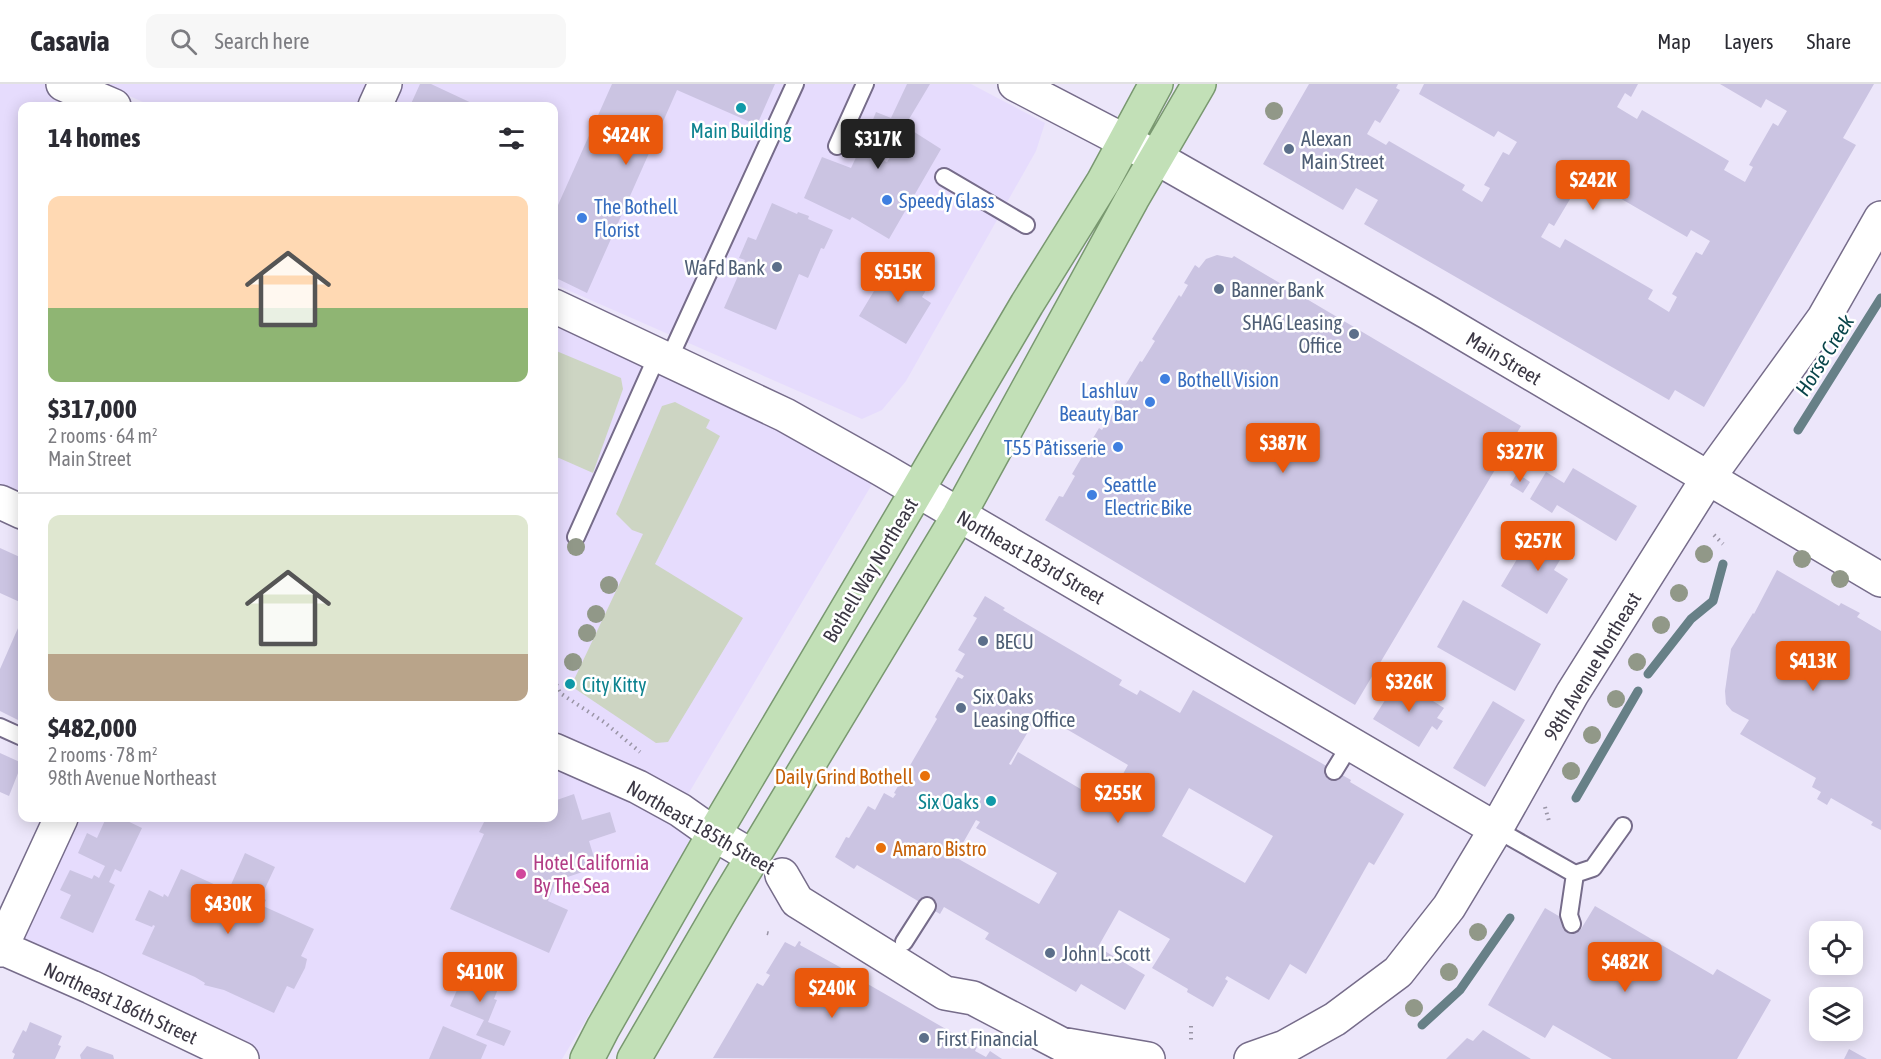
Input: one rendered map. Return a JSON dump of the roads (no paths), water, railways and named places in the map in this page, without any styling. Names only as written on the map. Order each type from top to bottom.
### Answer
[{"type":"main road","name":"Bothell Way Northeast","points":[[587,1059],[714,834],[1027,304],[1103,182],[1156,84]]},
{"type":"main road","points":[[634,1059],[753,856],[959,515],[1132,199],[1199,84]]},
{"type":"street","points":[[63,84],[105,102]]},
{"type":"street","points":[[377,102],[385,84]]},
{"type":"street","name":"Main Street","points":[[1015,84],[1157,158],[1429,313],[1881,580]]},
{"type":"street","name":"Main Street","points":[[1061,84],[1098,102],[1125,141]]},
{"type":"street","name":"98th Avenue Northeast","points":[[1251,1059],[1285,1047],[1335,1018],[1398,972],[1449,907],[1572,694],[1708,478],[1824,318],[1881,218]]},
{"type":"street","name":"Northeast 183rd Street","points":[[558,308],[784,415],[990,531],[1342,758],[1496,829]]},
{"type":"street","points":[[0,502],[18,510]]},
{"type":"street","name":"Northeast 185th Street","points":[[558,752],[659,798],[782,874],[904,942],[958,975],[973,998]]},
{"type":"street","points":[[0,948],[59,822]]},
{"type":"street","name":"Northeast 185th Street","points":[[782,874],[797,901],[803,906],[945,993],[973,998],[1059,1052],[1148,1059]]},
{"type":"street","name":"Northeast 186th Street","points":[[0,948],[91,987],[242,1059]]},
{"type":"lane","points":[[576,537],[795,84]]},
{"type":"lane","points":[[837,146],[865,84]]},
{"type":"lane","points":[[944,177],[1026,225]]},
{"type":"lane","points":[[0,727],[18,735]]},
{"type":"lane","points":[[1496,829],[1575,874],[1593,868],[1623,826]]},
{"type":"lane","points":[[1572,924],[1569,915],[1575,874]]},
{"type":"lane","points":[[904,942],[927,906]]},
{"type":"waterway","name":"Horse Creek","points":[[1798,430],[1881,298]]},
{"type":"waterway","name":"Horse Creek","points":[[1648,674],[1691,619],[1713,601],[1723,564]]},
{"type":"waterway","name":"Horse Creek","points":[[1576,798],[1638,691]]},
{"type":"waterway","name":"Horse Creek","points":[[1422,1025],[1460,990],[1510,918]]},
{"type":"place","name":"Main Building","points":[[741,108]]},
{"type":"place","name":"Alexan Main Street","points":[[1289,149]]},
{"type":"place","name":"Speedy Glass","points":[[887,200]]},
{"type":"place","name":"The Bothell Florist","points":[[582,218]]},
{"type":"place","name":"WaFd Bank","points":[[777,267]]},
{"type":"place","name":"Banner Bank","points":[[1219,289]]},
{"type":"place","name":"SHAG Leasing Office","points":[[1354,334]]},
{"type":"place","name":"Bothell Vision","points":[[1165,379]]},
{"type":"place","name":"Lashluv Beauty Bar","points":[[1150,402]]},
{"type":"place","name":"T55 Pâtisserie","points":[[1118,447]]},
{"type":"place","name":"Seattle Electric Bike","points":[[1092,495]]},
{"type":"place","name":"BECU","points":[[983,641]]},
{"type":"place","name":"City Kitty","points":[[570,684]]},
{"type":"place","name":"Six Oaks Leasing Office","points":[[961,708]]},
{"type":"place","name":"Daily Grind Bothell","points":[[925,776]]},
{"type":"place","name":"Six Oaks","points":[[991,801]]},
{"type":"place","name":"Amaro Bistro","points":[[881,848]]},
{"type":"place","name":"Hotel California By The Sea","points":[[521,874]]},
{"type":"place","name":"John L. Scott","points":[[1050,953]]},
{"type":"place","name":"First Financial","points":[[924,1038]]}]
